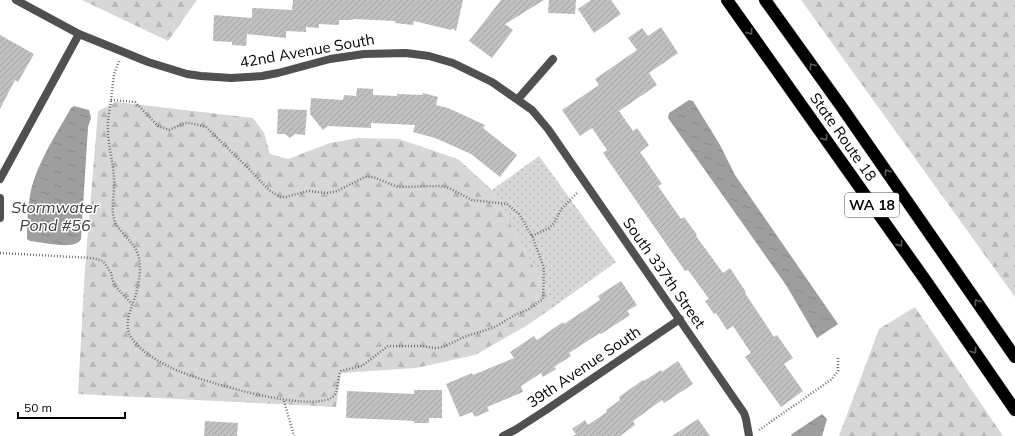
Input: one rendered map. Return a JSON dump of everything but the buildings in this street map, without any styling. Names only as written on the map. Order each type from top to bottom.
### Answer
[{"type":"highway","name":"State Route 18","points":[[728,0],[1015,410]]},
{"type":"highway","name":"State Route 18","points":[[765,0],[841,106],[1015,357]]},
{"type":"street","name":"42nd Avenue South","points":[[16,0],[79,34],[148,62],[187,74],[201,76],[232,78],[278,73],[330,59],[390,52],[417,54],[442,59],[492,82],[518,99],[532,110],[548,129]]},
{"type":"street","points":[[0,179],[79,34]]},
{"type":"street","points":[[518,99],[553,59]]},
{"type":"street","name":"South 337th Street","points":[[548,129],[744,413],[749,436]]},
{"type":"street","points":[[0,198],[0,218]]},
{"type":"street","name":"39th Avenue South","points":[[503,436],[546,410],[680,320]]},
{"type":"path","points":[[110,100],[135,102],[158,126],[169,130],[184,123],[206,127],[268,190],[280,198],[308,191],[337,191],[365,177],[373,177],[398,187],[440,186],[449,188],[472,200],[506,204],[518,214],[532,236],[544,269],[543,299],[529,309],[515,315],[495,327],[464,337],[443,347],[388,346],[362,366],[341,371],[338,376],[336,392],[332,397],[322,402],[284,401],[229,387],[182,372],[150,356],[136,344],[129,333],[128,320],[137,290],[140,267],[138,252],[115,224],[112,213],[114,181],[108,129],[110,100],[114,74],[123,52]]},
{"type":"path","points":[[532,236],[549,228],[554,223],[564,206],[586,185]]},
{"type":"path","points":[[0,253],[92,258],[103,261],[111,273],[114,285],[132,304]]},
{"type":"path","points":[[756,432],[832,379],[838,371],[838,358]]},
{"type":"path","points":[[284,401],[294,436]]},
{"type":"green space","points":[[82,0],[197,0],[168,41]]},
{"type":"green space","points":[[801,0],[1015,0],[1015,297]]},
{"type":"green space","points":[[116,102],[253,118],[264,133],[270,154],[288,159],[330,143],[358,138],[399,139],[458,159],[492,190],[555,306],[526,326],[475,355],[416,368],[341,373],[336,407],[78,394],[85,268],[98,111]]},
{"type":"green space","points":[[539,156],[616,262],[555,306],[492,190]]},
{"type":"green space","points":[[915,307],[1003,436],[839,436],[879,329]]},
{"type":"water","points":[[689,100],[693,101],[720,145],[735,175],[838,324],[817,338],[786,285],[668,118],[669,113]]},
{"type":"water","name":"Stormwater Pond #56","points":[[74,106],[89,110],[91,118],[88,127],[81,239],[78,243],[73,245],[30,241],[27,239],[28,215],[33,181],[48,149],[71,108]]},
{"type":"water","points":[[822,414],[827,419],[822,436],[791,436],[792,434]]}]
